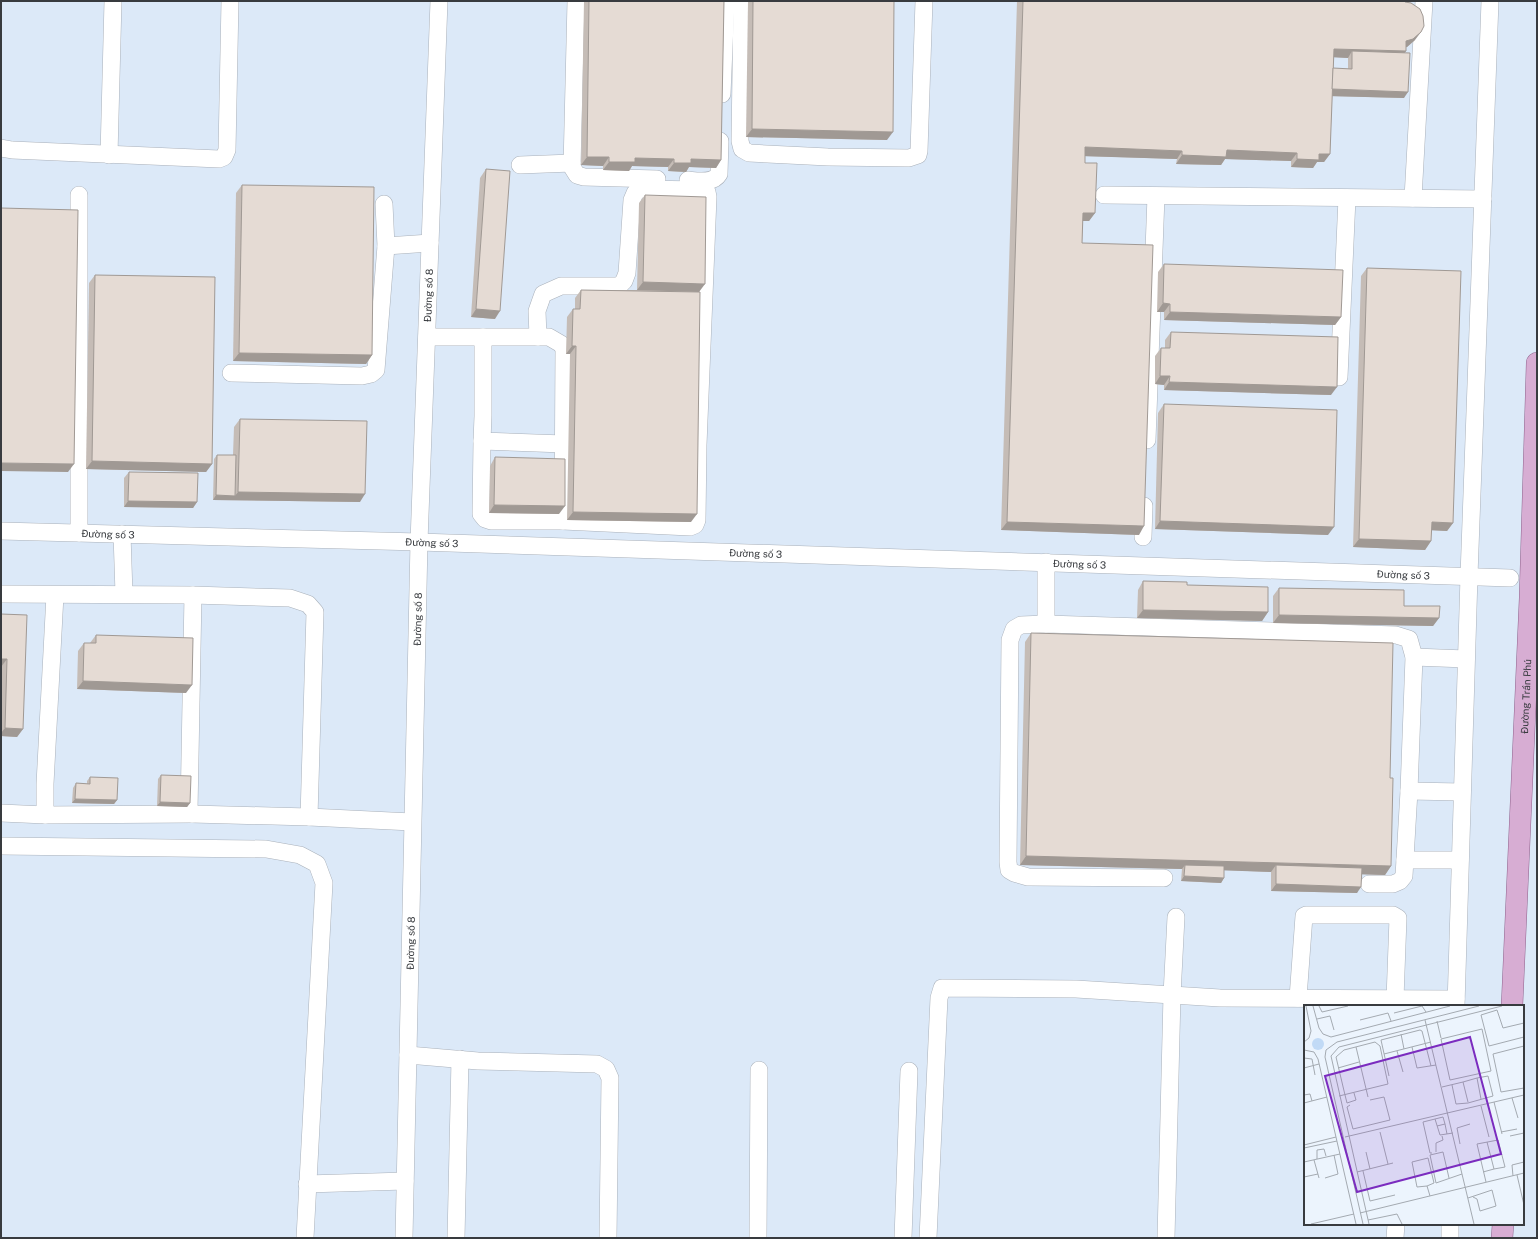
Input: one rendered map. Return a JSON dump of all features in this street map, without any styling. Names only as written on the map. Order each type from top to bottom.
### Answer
[{"type":"main road","name":"Đường Trần Phú","points":[[1512,1005],[1534,598],[1537,363]]},
{"type":"main road","points":[[1502,1238],[1503,1225]]},
{"type":"street","points":[[109,155],[113,1]]},
{"type":"street","points":[[1,148],[12,150],[109,155],[218,159],[224,157],[227,150],[230,1]]},
{"type":"street","name":"Đường số 8","points":[[404,1238],[419,542],[439,1]]},
{"type":"street","points":[[576,1],[572,167],[577,175],[584,177],[709,181],[716,178],[719,174],[726,1]]},
{"type":"street","points":[[742,1],[740,141],[742,149],[749,153],[828,157],[902,158],[909,158],[918,155],[920,151],[924,1]]},
{"type":"street","points":[[1413,198],[1424,1]]},
{"type":"street","points":[[928,1238],[939,998],[942,988],[1076,989],[1220,998],[1298,998],[1456,1003],[1466,659],[1490,1]]},
{"type":"street","points":[[520,165],[572,163]]},
{"type":"street","points":[[483,337],[481,514],[484,519],[491,521],[564,521],[690,527],[695,525],[697,520],[698,445],[707,192],[703,190],[638,189],[632,200],[627,274],[624,281],[619,286],[561,286],[543,294],[537,311],[538,337]]},
{"type":"street","points":[[79,195],[79,534]]},
{"type":"street","points":[[1104,195],[1483,199]]},
{"type":"street","points":[[1146,457],[1156,196]]},
{"type":"street","points":[[1339,377],[1347,198]]},
{"type":"street","points":[[231,373],[362,376],[371,374],[376,370],[386,246],[384,204]]},
{"type":"street","points":[[386,246],[430,243]]},
{"type":"street","points":[[426,337],[549,337],[561,344],[564,349],[564,521]]},
{"type":"street","points":[[482,441],[564,444]]},
{"type":"street","points":[[1143,537],[1145,489]]},
{"type":"street","name":"Đường số 3","points":[[1,531],[419,542],[1510,578]]},
{"type":"street","points":[[122,534],[124,594]]},
{"type":"street","points":[[1046,562],[1046,624]]},
{"type":"street","points":[[1534,562],[1510,578],[1534,598]]},
{"type":"street","points":[[1,594],[124,594],[290,598],[308,604],[315,612],[309,817]]},
{"type":"street","points":[[45,814],[45,784],[55,594]]},
{"type":"street","points":[[192,814],[189,811],[193,595]]},
{"type":"street","points":[[1164,878],[1028,877],[1009,870],[1010,640],[1014,629],[1020,625],[1046,624],[1396,635],[1409,639],[1414,656],[1404,876],[1400,881],[1393,884],[1369,884]]},
{"type":"street","points":[[1414,656],[1466,659]]},
{"type":"street","points":[[1409,791],[1462,792]]},
{"type":"street","points":[[1,813],[192,814],[309,817],[412,822]]},
{"type":"street","points":[[1,846],[266,849],[300,855],[316,864],[324,883],[305,1238]]},
{"type":"street","points":[[1405,860],[1460,860]]},
{"type":"street","points":[[1298,998],[1304,916],[1393,915],[1398,918],[1397,1001]]},
{"type":"street","points":[[1166,1238],[1172,995],[1176,917]]},
{"type":"street","points":[[408,1055],[460,1059],[597,1064],[606,1069],[610,1078],[608,1238]]},
{"type":"street","points":[[456,1238],[460,1059]]},
{"type":"street","points":[[758,1238],[759,1070]]},
{"type":"street","points":[[903,1238],[909,1071]]},
{"type":"street","points":[[307,1184],[405,1181]]},
{"type":"street","points":[[1396,1225],[1396,1238]]},
{"type":"street","points":[[1450,1225],[1450,1238]]},
{"type":"shaded area","points":[[1,1],[1537,1],[1537,1238],[1,1238]]},
{"type":"building","points":[[589,1],[724,1],[721,160],[691,159],[691,163],[674,163],[674,159],[635,158],[635,162],[609,162],[609,157],[587,157]]},
{"type":"building","points":[[753,1],[894,1],[893,132],[752,129]]},
{"type":"building","points":[[1023,1],[1405,1],[1420,9],[1423,16],[1424,26],[1421,32],[1413,39],[1406,41],[1406,51],[1334,49],[1330,154],[1319,154],[1319,160],[1297,159],[1297,153],[1227,150],[1226,157],[1182,155],[1182,151],[1085,147],[1085,163],[1097,163],[1095,213],[1083,213],[1082,243],[1153,245],[1144,526],[1007,522]]},
{"type":"building","points":[[1352,51],[1410,53],[1408,92],[1332,89],[1333,68],[1352,69]]},
{"type":"building","points":[[486,169],[510,171],[500,311],[476,309]]},
{"type":"building","points":[[242,185],[374,187],[372,355],[239,353]]},
{"type":"building","points":[[645,195],[706,197],[705,284],[643,282]]},
{"type":"building","points":[[1,208],[78,210],[74,464],[1,463]]},
{"type":"building","points":[[1164,264],[1343,270],[1341,317],[1170,312],[1170,304],[1163,303]]},
{"type":"building","points":[[1367,268],[1461,271],[1453,523],[1432,522],[1431,541],[1359,539]]},
{"type":"building","points":[[95,275],[215,277],[212,464],[92,461]]},
{"type":"building","points":[[581,290],[700,292],[697,514],[573,512],[576,346],[572,346],[573,309],[580,309]]},
{"type":"building","points":[[1171,332],[1338,337],[1337,387],[1169,382],[1170,376],[1160,376],[1161,348],[1170,348]]},
{"type":"building","points":[[1164,404],[1337,410],[1334,527],[1160,521]]},
{"type":"building","points":[[240,419],[367,421],[365,494],[238,492]]},
{"type":"building","points":[[217,455],[236,455],[235,496],[216,495]]},
{"type":"building","points":[[495,457],[565,459],[565,506],[494,505]]},
{"type":"building","points":[[129,472],[198,473],[197,502],[128,501]]},
{"type":"building","points":[[1143,581],[1187,582],[1187,585],[1268,587],[1268,612],[1143,610]]},
{"type":"building","points":[[1279,588],[1404,590],[1404,606],[1440,606],[1439,618],[1279,615]]},
{"type":"building","points":[[1,614],[27,615],[23,729],[5,728],[7,659],[1,659]]},
{"type":"building","points":[[1031,633],[1393,643],[1390,778],[1393,778],[1391,866],[1026,856]]},
{"type":"building","points":[[96,635],[193,638],[192,685],[83,681],[84,643],[96,643]]},
{"type":"building","points":[[161,775],[191,776],[190,803],[160,802]]},
{"type":"building","points":[[90,777],[118,778],[117,800],[75,799],[76,783],[90,784]]},
{"type":"building","points":[[1185,865],[1224,866],[1224,878],[1184,876]]},
{"type":"building","points":[[1276,865],[1362,868],[1361,887],[1276,884]]}]
